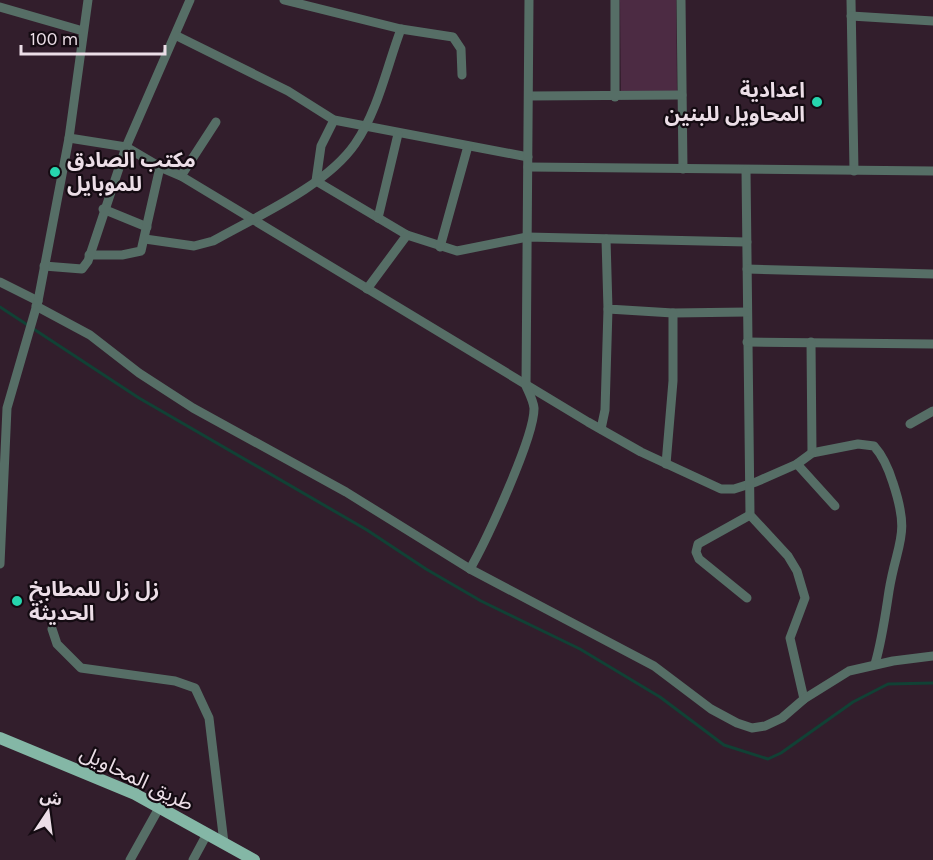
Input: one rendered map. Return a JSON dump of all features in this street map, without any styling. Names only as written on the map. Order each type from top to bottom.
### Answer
[{"type":"main road","name":"طريق المحاويل","points":[[0,738],[135,794],[255,860]]},
{"type":"street","points":[[0,564],[3,409],[37,304],[69,138],[88,0]]},
{"type":"street","points":[[44,266],[82,269],[89,255],[126,147],[177,36],[190,0]]},
{"type":"street","points":[[285,0],[401,29],[453,37],[461,49],[462,75]]},
{"type":"street","points":[[470,569],[494,521],[529,429],[534,408],[526,386],[529,0]]},
{"type":"street","points":[[615,0],[615,97]]},
{"type":"street","points":[[681,0],[683,169]]},
{"type":"street","points":[[851,0],[854,171]]},
{"type":"street","points":[[0,7],[83,31]]},
{"type":"street","points":[[851,16],[933,21]]},
{"type":"street","points":[[145,239],[194,246],[213,241],[316,181],[354,145],[365,128],[401,29]]},
{"type":"street","points":[[177,36],[288,91],[334,120],[365,128],[468,146],[528,162],[683,169],[933,171]]},
{"type":"street","points":[[529,96],[682,95]]},
{"type":"street","points":[[316,181],[321,146],[334,120]]},
{"type":"street","points":[[181,176],[216,122]]},
{"type":"street","points":[[378,218],[398,134]]},
{"type":"street","points":[[69,138],[126,147],[160,167],[181,176],[526,386],[666,464],[721,489],[734,489],[750,484],[797,464],[812,453],[858,444],[874,446],[890,473],[899,498],[903,530],[889,591],[885,626],[875,664]]},
{"type":"street","points":[[440,247],[468,146]]},
{"type":"street","points":[[89,255],[141,251],[160,167]]},
{"type":"street","points":[[746,170],[750,515],[788,556],[797,571],[803,591],[805,598],[790,638],[804,699]]},
{"type":"street","points":[[316,181],[407,235],[457,251],[527,237],[747,243]]},
{"type":"street","points":[[104,209],[147,226]]},
{"type":"street","points":[[367,289],[407,235]]},
{"type":"street","points":[[601,429],[605,410],[608,309],[606,239]]},
{"type":"street","points":[[747,269],[933,274]]},
{"type":"street","points":[[0,282],[90,334],[139,374],[193,408],[346,492],[470,569],[654,666],[711,709],[737,723],[752,728],[765,726],[782,718],[804,699],[849,670],[933,656]]},
{"type":"street","points":[[608,309],[674,313],[747,312]]},
{"type":"street","points":[[666,464],[673,381],[674,313]]},
{"type":"street","points":[[747,342],[933,344]]},
{"type":"street","points":[[811,342],[812,453]]},
{"type":"street","points":[[910,424],[933,411]]},
{"type":"street","points":[[797,464],[835,506]]},
{"type":"street","points":[[747,598],[699,559],[696,552],[698,544],[706,538],[750,515]]},
{"type":"street","points":[[52,629],[57,644],[81,668],[175,681],[195,688],[209,718],[224,843]]},
{"type":"street","points":[[130,860],[159,808]]},
{"type":"street","points":[[193,860],[207,834]]},
{"type":"shaded area","points":[[620,0],[676,0],[677,92],[621,92]]},
{"type":"waterway","points":[[0,307],[139,398],[367,530],[426,569],[481,601],[580,649],[660,697],[724,745],[768,759],[781,753],[853,702],[888,684],[933,683]]},
{"type":"place","name":"اعدادية المحاويل للبنين","points":[[817,102]]},
{"type":"place","name":"مكتب الصادق للموبايل","points":[[55,172]]},
{"type":"place","name":"زل زل للمطابخ الحديثة","points":[[17,601]]}]
